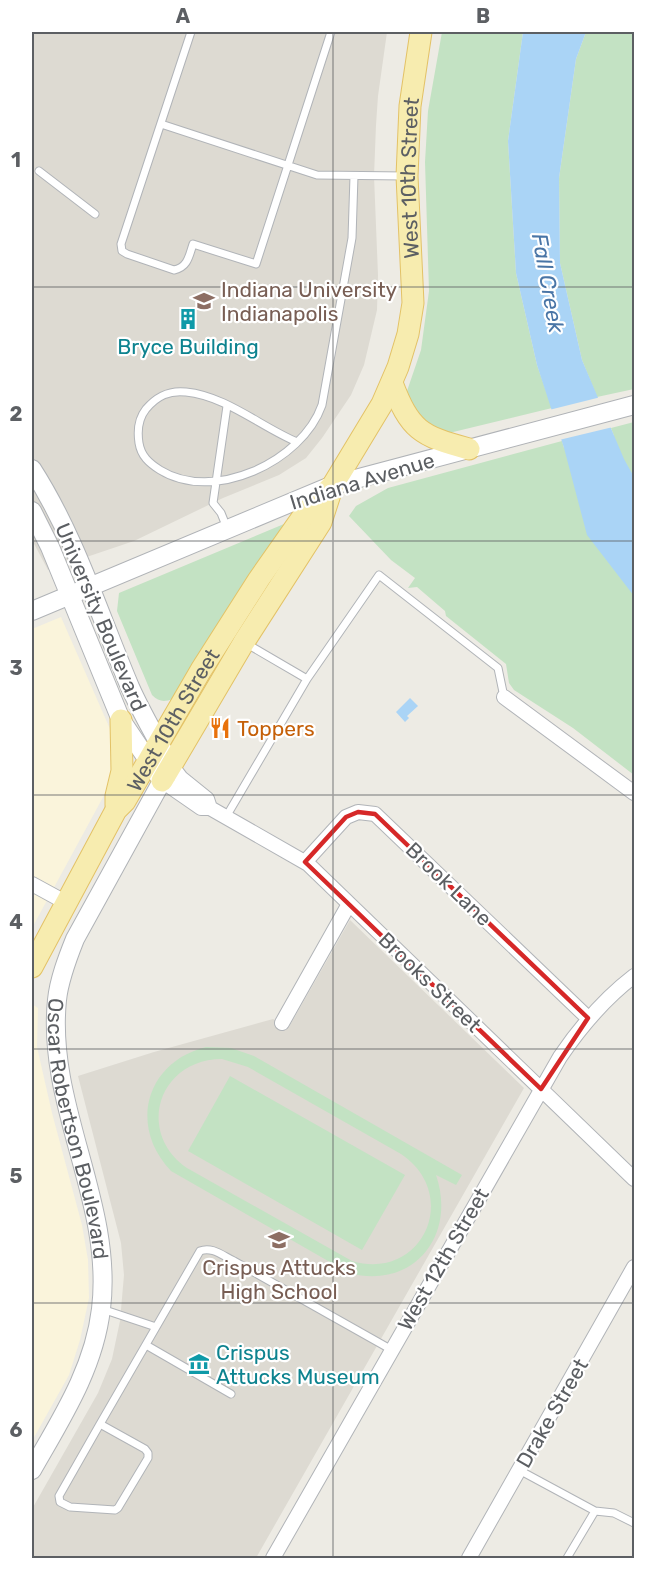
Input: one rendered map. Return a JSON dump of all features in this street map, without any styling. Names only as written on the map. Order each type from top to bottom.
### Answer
[{"type":"main road","name":"West 10th Street","points":[[167,773],[244,642],[321,522],[333,485],[382,404],[392,383],[405,342],[413,303],[407,176],[411,96],[421,32]]},
{"type":"main road","points":[[392,383],[404,411],[418,429],[442,442],[469,449]]},
{"type":"main road","name":"Indiana Avenue","points":[[32,611],[333,485],[634,405]]},
{"type":"main road","name":"University Boulevard","points":[[32,469],[52,505],[90,587],[131,689],[159,742],[167,773]]},
{"type":"main road","name":"West 10th Street","points":[[32,967],[116,810],[125,801],[201,670],[259,579],[306,512],[333,485]]},
{"type":"main road","name":"University Boulevard","points":[[32,511],[46,539],[121,720],[148,762],[167,773]]},
{"type":"main road","points":[[116,810],[116,796],[122,771],[121,720]]},
{"type":"main road","name":"Oscar Robertson Boulevard","points":[[32,1470],[78,1387],[92,1350],[101,1309],[103,1277],[101,1244],[58,1067],[57,999],[75,939],[167,773]]},
{"type":"street","points":[[504,697],[634,793]]},
{"type":"street","name":"Brooks Street","points":[[167,773],[181,778],[207,799],[210,808],[305,862],[634,1179]]},
{"type":"street","name":"Brook Lane","points":[[305,862],[350,814],[362,812],[375,814],[588,1018]]},
{"type":"street","points":[[32,884],[65,902]]},
{"type":"street","points":[[282,1023],[349,904]]},
{"type":"street","name":"West 12th Street","points":[[273,1558],[570,1042],[588,1018],[611,995],[634,977]]},
{"type":"street","name":"Drake Street","points":[[469,1558],[634,1267]]},
{"type":"lane","points":[[191,32],[121,244],[122,250],[127,254],[174,270],[182,268],[187,262],[193,244],[256,264],[331,32]]},
{"type":"lane","points":[[161,124],[317,175],[407,176]]},
{"type":"lane","points":[[39,171],[95,214]]},
{"type":"lane","points":[[297,442],[281,436],[254,418],[211,398],[186,392],[167,393],[153,401],[141,416],[137,432],[140,449],[149,463],[166,474],[184,481],[215,483],[261,468],[278,459],[297,442],[319,414],[324,395],[352,238],[354,176]]},
{"type":"lane","points":[[227,406],[213,503],[221,513],[228,530]]},
{"type":"lane","points":[[226,817],[296,706],[307,679],[379,575],[498,668],[504,697]]},
{"type":"lane","points":[[244,642],[307,679]]},
{"type":"lane","points":[[100,1424],[146,1449],[148,1458],[115,1510],[70,1507],[60,1502],[59,1496],[100,1424],[200,1251],[205,1249],[210,1249],[392,1350]]},
{"type":"lane","points":[[101,1309],[156,1327]]},
{"type":"lane","points":[[146,1345],[231,1394]]},
{"type":"lane","points":[[519,1470],[595,1511],[614,1514],[634,1523]]},
{"type":"lane","points":[[567,1558],[595,1511]]},
{"type":"highlighted area","points":[[358,812],[375,814],[588,1018],[541,1089],[305,862],[346,817]]},
{"type":"shaded area","name":"Indiana University Indianapolis","points":[[32,32],[387,32],[378,96],[374,176],[377,310],[364,365],[351,395],[306,458],[279,475],[223,498],[134,541],[48,570],[32,540]]},
{"type":"shaded area","points":[[61,617],[114,738],[114,777],[32,928],[32,629]]},
{"type":"shaded area","name":"Crispus Attucks High School","points":[[350,920],[524,1088],[256,1558],[32,1558],[32,1509],[98,1393],[112,1359],[120,1321],[124,1275],[121,1243],[78,1076],[273,1019],[289,1027]]},
{"type":"shaded area","points":[[32,1004],[38,1008],[37,1047],[82,1225],[88,1260],[89,1298],[80,1340],[69,1375],[32,1441]]},
{"type":"green space","points":[[442,32],[523,32],[508,141],[516,273],[537,365],[552,408],[449,433],[435,430],[406,403],[407,391],[421,350],[429,291],[425,162],[428,111]]},
{"type":"green space","points":[[586,32],[634,32],[634,389],[597,397],[582,360],[560,263],[559,178],[576,59]]},
{"type":"green space","points":[[634,422],[634,775],[573,728],[514,690],[509,683],[506,664],[446,616],[445,611],[417,587],[408,588],[415,578],[391,560],[349,516],[356,506],[388,488],[562,441],[564,448],[614,436],[611,428]]},
{"type":"green space","points":[[284,524],[204,645],[173,699],[162,701],[157,699],[152,695],[117,611],[119,593]]},
{"type":"green space","points":[[206,1047],[231,1048],[254,1056],[462,1175],[456,1185],[436,1175],[441,1197],[440,1218],[435,1237],[424,1253],[410,1266],[393,1273],[372,1276],[349,1273],[171,1171],[158,1153],[150,1135],[147,1116],[150,1098],[157,1081],[169,1066],[186,1055]],"holes":[[[222,1059],[248,1067],[401,1154],[419,1171],[429,1191],[431,1211],[426,1231],[414,1247],[398,1259],[377,1264],[352,1261],[187,1168],[171,1153],[162,1136],[159,1118],[161,1100],[170,1084],[183,1071],[200,1062]]]},
{"type":"green space","points":[[230,1076],[405,1175],[362,1250],[188,1151]]},
{"type":"water","name":"Fall Creek","points":[[523,32],[586,32],[576,59],[559,178],[560,263],[582,360],[624,459],[634,477],[634,596],[587,535],[564,448],[537,365],[516,273],[508,141]]},
{"type":"water","points":[[410,698],[418,706],[407,716],[409,718],[405,722],[396,712]]},
{"type":"pier","points":[[601,397],[613,427],[559,440],[549,410]]},
{"type":"place","name":"Indiana University Indianapolis","points":[[204,301]]},
{"type":"place","name":"Bryce Building","points":[[188,319]]},
{"type":"place","name":"Toppers","points":[[220,728]]},
{"type":"place","name":"Crispus Attucks High School","points":[[279,1240]]},
{"type":"place","name":"Crispus Attucks Museum","points":[[199,1364]]}]
